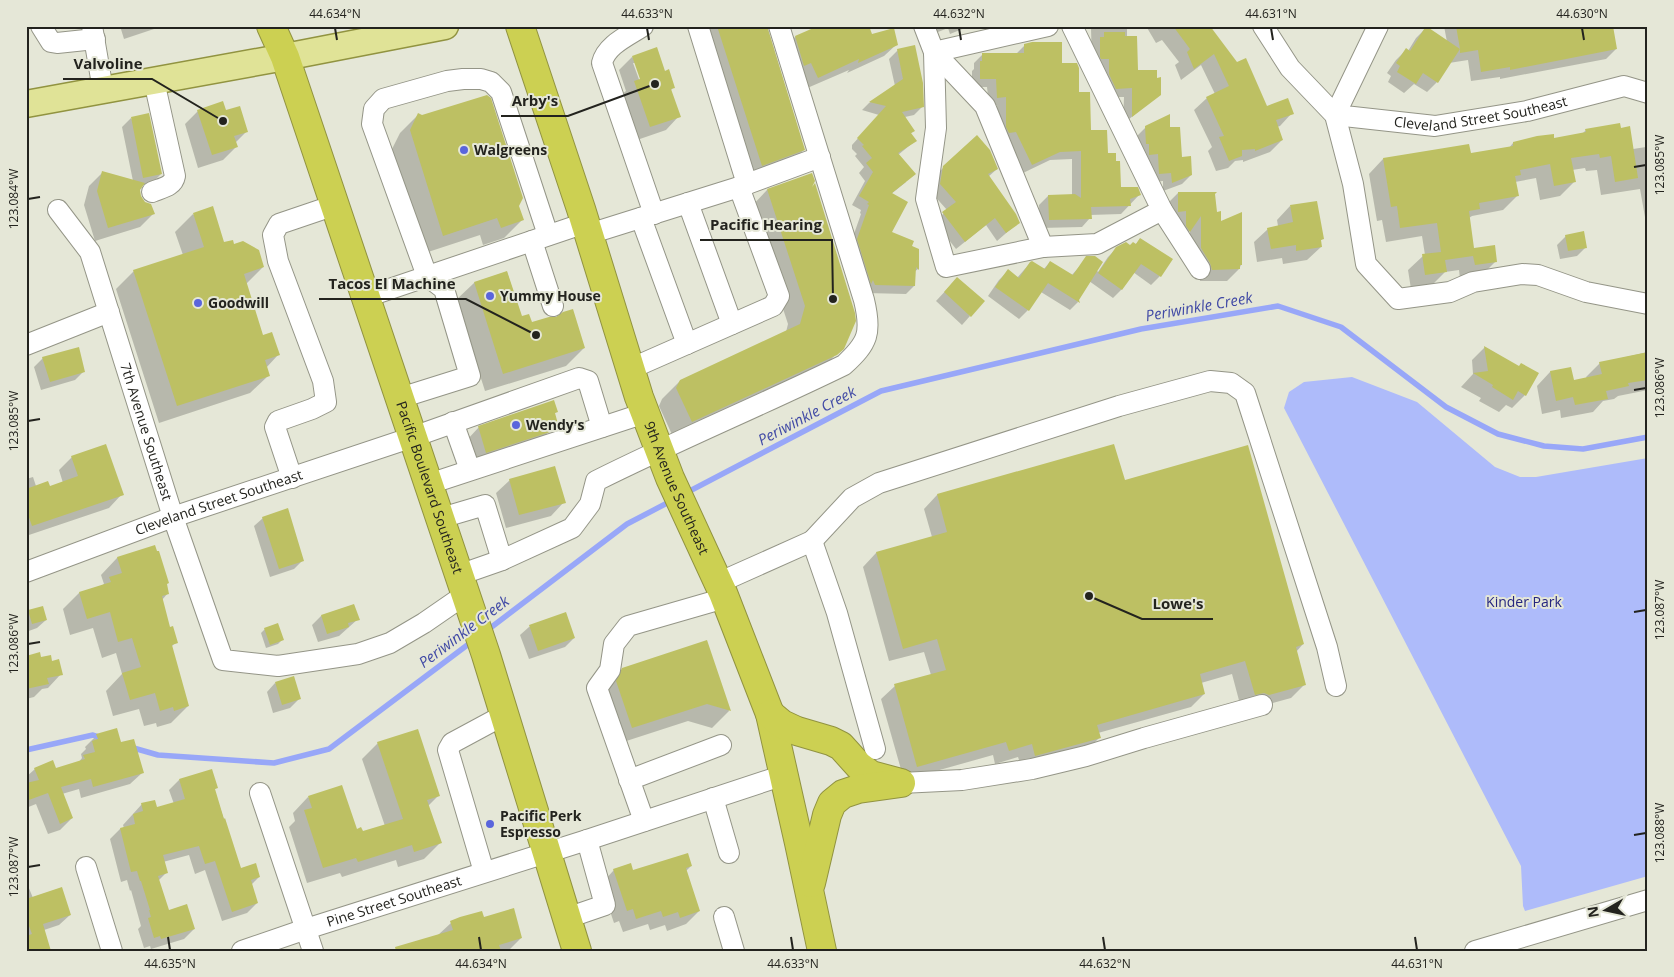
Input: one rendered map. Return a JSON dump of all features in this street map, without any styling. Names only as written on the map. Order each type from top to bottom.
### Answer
[{"type":"highway","name":"Pacific Boulevard Southeast","points":[[271,26],[285,57],[486,654],[577,951]]},
{"type":"highway","name":"9th Avenue Southeast","points":[[520,26],[645,413],[670,478],[721,590],[770,714],[822,951]]},
{"type":"highway","points":[[770,714],[782,724],[797,731],[831,741],[841,746],[871,775],[901,783]]},
{"type":"highway","points":[[809,892],[825,824],[832,803],[843,794],[858,789],[901,783]]},
{"type":"main road","points":[[281,26],[285,57]]},
{"type":"main road","points":[[26,104],[445,26]]},
{"type":"street","points":[[42,26],[51,42],[57,43],[94,33],[103,90]]},
{"type":"street","points":[[643,26],[610,48],[603,56],[602,63],[687,344]]},
{"type":"street","points":[[630,369],[773,306],[779,296],[743,185],[698,26]]},
{"type":"street","points":[[462,584],[502,560],[572,528],[590,504],[596,481],[844,365],[861,349],[867,333],[868,315],[778,26]]},
{"type":"street","points":[[924,26],[934,52],[936,128],[926,199],[946,267],[1043,247],[1097,244],[1162,210]]},
{"type":"street","points":[[934,52],[1048,26]]},
{"type":"street","points":[[1072,26],[1162,210],[1200,269]]},
{"type":"street","points":[[1263,26],[1290,68],[1335,115],[1353,184],[1366,264],[1398,299],[1450,292],[1472,282],[1522,274],[1538,275],[1586,292],[1648,304]]},
{"type":"street","points":[[1335,115],[1378,26]]},
{"type":"street","points":[[934,52],[985,106],[1043,247]]},
{"type":"street","points":[[400,398],[470,376],[444,289],[427,276],[372,124],[374,110],[382,99],[447,81],[481,79],[492,82],[500,92],[540,238],[552,306]]},
{"type":"street","points":[[152,192],[168,186],[174,181],[175,176],[154,81]]},
{"type":"street","name":"Cleveland Street Southeast","points":[[1335,115],[1435,126],[1527,111],[1624,86],[1648,93]]},
{"type":"street","points":[[366,297],[540,238],[648,216],[743,185],[820,157]]},
{"type":"street","points":[[688,203],[732,324]]},
{"type":"street","points":[[292,478],[275,427],[278,420],[312,409],[326,402],[323,381],[278,261],[274,235],[279,224],[335,205]]},
{"type":"street","name":"7th Avenue Southeast","points":[[58,210],[90,252],[173,517],[223,660],[278,666],[358,654],[390,643],[424,623],[462,584]]},
{"type":"street","points":[[26,345],[108,312]]},
{"type":"street","name":"Cleveland Street Southeast","points":[[26,572],[173,517],[413,437],[579,378],[588,381],[602,426]]},
{"type":"street","points":[[644,821],[598,688],[610,670],[614,644],[628,626],[721,590],[812,541],[852,498],[879,483],[1119,406],[1210,381],[1231,383],[1245,393],[1327,647],[1336,686]]},
{"type":"street","points":[[429,484],[645,413]]},
{"type":"street","points":[[453,422],[470,470]]},
{"type":"street","points":[[441,518],[485,506],[502,560]]},
{"type":"street","points":[[812,541],[837,613],[875,748]]},
{"type":"street","points":[[901,783],[962,780],[1032,769],[1086,756],[1152,735],[1262,705]]},
{"type":"street","points":[[484,872],[448,750],[452,743],[504,715]]},
{"type":"street","points":[[629,780],[721,745]]},
{"type":"street","name":"Pine Street Southeast","points":[[242,951],[306,928],[587,840],[784,775]]},
{"type":"street","points":[[260,793],[313,951]]},
{"type":"street","points":[[713,798],[729,853]]},
{"type":"street","points":[[567,918],[605,905],[587,840]]},
{"type":"street","points":[[86,867],[112,951]]},
{"type":"street","points":[[1475,951],[1648,900]]},
{"type":"street","points":[[724,917],[734,951]]},
{"type":"green space","name":"Kinder Park","points":[[1352,377],[1417,402],[1495,467],[1520,477],[1536,477],[1648,458],[1648,876],[1525,911],[1523,906],[1521,866],[1284,408],[1289,392],[1304,382]]},
{"type":"building","points":[[717,26],[767,26],[805,150],[762,166]]},
{"type":"building","points":[[818,26],[869,26],[872,34],[894,28],[898,45],[858,63],[859,59],[818,78],[811,63],[804,66],[795,36]]},
{"type":"building","points":[[1173,26],[1210,26],[1237,62],[1246,58],[1267,106],[1288,98],[1294,114],[1276,120],[1283,140],[1255,151],[1255,149],[1242,150],[1242,156],[1229,161],[1219,137],[1224,136],[1206,97],[1229,86],[1214,54],[1194,69],[1187,52],[1190,49]]},
{"type":"building","points":[[1426,26],[1460,49],[1438,83],[1423,73],[1416,84],[1397,72],[1400,66],[1396,63],[1406,48],[1410,51]]},
{"type":"building","points":[[1456,26],[1613,26],[1617,49],[1510,70],[1510,67],[1481,72],[1478,50],[1460,53]]},
{"type":"building","points":[[1104,32],[1125,32],[1125,36],[1137,36],[1138,70],[1157,70],[1157,78],[1161,77],[1161,95],[1132,117],[1132,88],[1116,89],[1109,74],[1109,59],[1101,59],[1100,57],[1100,37],[1104,37]]},
{"type":"building","points":[[1032,42],[1062,42],[1062,63],[1077,63],[1079,68],[1079,92],[1090,92],[1091,130],[1107,130],[1108,153],[1116,153],[1116,161],[1120,161],[1121,187],[1138,187],[1141,195],[1130,199],[1131,206],[1091,207],[1092,219],[1049,220],[1048,195],[1075,194],[1081,198],[1081,151],[1060,152],[1032,165],[1016,132],[1009,133],[1006,127],[1006,97],[997,98],[996,79],[980,79],[982,53],[1024,53],[1024,44]]},
{"type":"building","points":[[915,45],[923,83],[924,107],[902,112],[915,131],[911,133],[917,141],[898,153],[916,174],[892,193],[908,202],[892,232],[914,241],[912,246],[919,249],[919,270],[916,267],[915,286],[875,285],[873,280],[871,284],[857,239],[869,205],[867,204],[869,202],[859,196],[873,172],[866,163],[872,158],[857,138],[886,106],[869,102],[903,79],[897,49]]},
{"type":"building","points":[[657,47],[665,71],[669,69],[675,88],[671,89],[681,117],[650,127],[634,81],[640,79],[632,56]]},
{"type":"building","name":"Walgreens","points":[[487,95],[491,98],[523,198],[519,206],[524,220],[501,228],[497,218],[443,236],[410,130],[418,113],[422,115]]},
{"type":"building","points":[[223,101],[226,110],[240,106],[248,132],[234,136],[238,147],[212,155],[197,110]]},
{"type":"building","points":[[149,113],[162,174],[143,178],[131,117]]},
{"type":"building","points":[[1170,114],[1170,127],[1180,127],[1182,157],[1191,156],[1192,175],[1172,183],[1171,173],[1159,174],[1158,154],[1149,155],[1149,144],[1146,144],[1145,126]]},
{"type":"building","points":[[1620,123],[1621,128],[1630,126],[1638,178],[1615,182],[1611,156],[1600,158],[1599,154],[1571,158],[1576,182],[1554,186],[1550,164],[1520,170],[1521,175],[1515,176],[1519,196],[1479,203],[1480,209],[1469,211],[1474,248],[1495,245],[1497,262],[1475,265],[1473,256],[1445,260],[1447,272],[1425,275],[1422,254],[1441,252],[1437,223],[1400,228],[1397,206],[1391,207],[1383,158],[1469,144],[1471,153],[1513,146],[1513,142],[1537,136],[1554,134],[1554,138],[1586,132],[1585,129]]},
{"type":"building","points":[[977,135],[990,150],[998,169],[988,174],[1016,214],[1020,223],[1006,233],[995,218],[965,242],[942,212],[956,202],[940,184],[943,166]]},
{"type":"building","points":[[102,171],[145,183],[140,190],[141,196],[145,202],[151,204],[155,214],[108,228],[97,191]]},
{"type":"building","points":[[812,173],[815,181],[812,187],[815,183],[855,313],[856,321],[844,349],[837,355],[692,422],[676,388],[680,380],[800,324],[805,306],[767,189]]},
{"type":"building","points":[[1178,192],[1217,192],[1215,194],[1217,212],[1221,211],[1221,221],[1242,212],[1242,265],[1240,265],[1240,269],[1212,270],[1201,248],[1201,216],[1190,232],[1186,226],[1186,211],[1178,212]]},
{"type":"building","points":[[1317,201],[1324,239],[1321,240],[1322,247],[1296,251],[1296,245],[1271,249],[1267,228],[1293,222],[1290,205]]},
{"type":"building","name":"Goodwill","points":[[213,206],[224,242],[233,240],[234,244],[243,241],[259,250],[264,267],[244,274],[263,335],[272,332],[280,355],[265,360],[270,376],[177,406],[133,270],[204,247],[193,213]]},
{"type":"building","points":[[1584,231],[1587,248],[1568,251],[1565,235]]},
{"type":"building","points":[[1140,238],[1173,259],[1161,277],[1141,264],[1122,290],[1098,273],[1116,247],[1126,242],[1130,245],[1133,242],[1136,244]]},
{"type":"building","points":[[1086,256],[1095,256],[1103,262],[1079,300],[1080,303],[1048,283],[1029,311],[995,287],[1008,269],[1019,278],[1032,261],[1045,269],[1050,261],[1073,275]]},
{"type":"building","points":[[507,271],[522,316],[529,314],[532,322],[556,317],[563,312],[573,309],[585,348],[503,374],[474,282]]},
{"type":"building","points":[[957,277],[985,301],[971,317],[944,292]]},
{"type":"building","points":[[1484,346],[1519,366],[1521,363],[1539,373],[1526,396],[1518,391],[1513,400],[1473,373],[1488,371]]},
{"type":"building","points":[[79,347],[85,372],[50,382],[42,357]]},
{"type":"building","points":[[1648,352],[1648,380],[1628,383],[1629,386],[1606,391],[1608,399],[1575,405],[1573,397],[1556,401],[1550,371],[1571,367],[1574,380],[1602,374],[1599,362]]},
{"type":"building","name":"Wendy's","points":[[554,400],[558,412],[555,413],[558,424],[549,427],[550,432],[486,453],[478,426]]},
{"type":"building","points":[[106,444],[124,495],[32,526],[26,509],[26,489],[48,481],[50,486],[78,476],[71,456]]},
{"type":"building","points":[[1114,444],[1125,480],[1248,445],[1304,644],[1296,647],[1306,685],[1269,695],[1264,693],[1255,695],[1245,661],[1200,674],[1205,694],[1097,725],[1101,738],[1035,756],[1032,744],[1009,751],[1006,742],[917,767],[894,684],[946,670],[937,639],[903,649],[876,552],[947,532],[937,494]]},
{"type":"building","points":[[555,466],[566,503],[519,515],[509,479]]},
{"type":"building","points":[[288,508],[304,561],[279,569],[262,517]]},
{"type":"building","points":[[155,545],[157,551],[159,551],[169,583],[167,584],[169,594],[162,596],[170,627],[173,626],[178,643],[172,645],[189,706],[174,711],[173,707],[160,711],[155,693],[130,700],[122,673],[141,667],[132,638],[118,642],[110,612],[87,619],[79,592],[111,582],[109,577],[122,573],[117,557]]},
{"type":"building","points":[[354,604],[360,620],[348,623],[349,627],[327,634],[321,615]]},
{"type":"building","points":[[43,606],[47,620],[32,624],[28,610]]},
{"type":"building","points":[[566,612],[575,638],[538,651],[529,625]]},
{"type":"building","points":[[278,623],[284,640],[270,645],[264,628]]},
{"type":"building","points":[[707,640],[731,711],[707,704],[632,728],[616,681],[622,668]]},
{"type":"building","points":[[40,652],[41,657],[51,655],[52,661],[59,659],[63,675],[47,678],[49,684],[26,689],[26,656]]},
{"type":"building","points":[[294,676],[301,699],[282,705],[275,682]]},
{"type":"building","points":[[117,728],[121,742],[134,739],[144,773],[93,787],[91,779],[61,787],[73,818],[60,824],[48,793],[26,801],[26,783],[39,780],[34,768],[53,760],[56,768],[85,759],[83,755],[95,752],[92,741],[98,739],[96,734]]},
{"type":"building","points":[[418,729],[440,796],[427,800],[442,843],[414,852],[412,845],[358,862],[356,858],[323,868],[304,810],[312,808],[308,796],[342,785],[357,829],[361,827],[363,831],[403,819],[377,742]]},
{"type":"building","points":[[212,769],[218,788],[215,789],[241,868],[256,863],[260,877],[251,880],[258,903],[232,912],[215,861],[205,864],[199,846],[163,855],[168,873],[158,876],[169,910],[187,904],[195,929],[161,939],[160,936],[154,938],[148,918],[151,917],[150,910],[137,871],[131,872],[120,828],[135,824],[133,814],[143,811],[141,803],[155,800],[157,807],[185,799],[179,779]]},
{"type":"building","points":[[688,853],[692,866],[686,868],[700,911],[680,918],[678,912],[663,917],[661,911],[636,919],[633,909],[627,911],[613,869],[631,863],[633,870]]},
{"type":"building","points":[[62,887],[71,915],[43,924],[51,951],[26,951],[26,936],[32,934],[26,918],[26,899]]},
{"type":"building","points":[[514,908],[522,938],[499,945],[501,951],[396,951],[395,947],[453,930],[450,921],[460,917],[482,911],[484,917]]},
{"type":"waterway","name":"Periwinkle Creek","points":[[684,494],[881,391],[1141,329],[1278,306],[1341,327],[1446,407],[1498,434],[1544,446],[1583,449],[1648,437]]},
{"type":"waterway","name":"Periwinkle Creek","points":[[485,632],[627,524],[671,501]]},
{"type":"waterway","name":"Periwinkle Creek","points":[[130,747],[158,755],[274,763],[329,749],[474,640]]},
{"type":"waterway","name":"Periwinkle Creek","points":[[26,750],[93,735],[105,739]]},
{"type":"place","name":"Arby's","points":[[655,84]]},
{"type":"place","name":"Valvoline","points":[[223,121]]},
{"type":"place","name":"Walgreens","points":[[464,150]]},
{"type":"place","name":"Yummy House","points":[[490,296]]},
{"type":"place","name":"Pacific Hearing","points":[[833,299]]},
{"type":"place","name":"Goodwill","points":[[198,303]]},
{"type":"place","name":"Tacos El Machine","points":[[536,335]]},
{"type":"place","name":"Wendy's","points":[[516,425]]},
{"type":"place","name":"Lowe's","points":[[1089,596]]},
{"type":"place","name":"Pacific Perk Espresso","points":[[490,824]]}]
